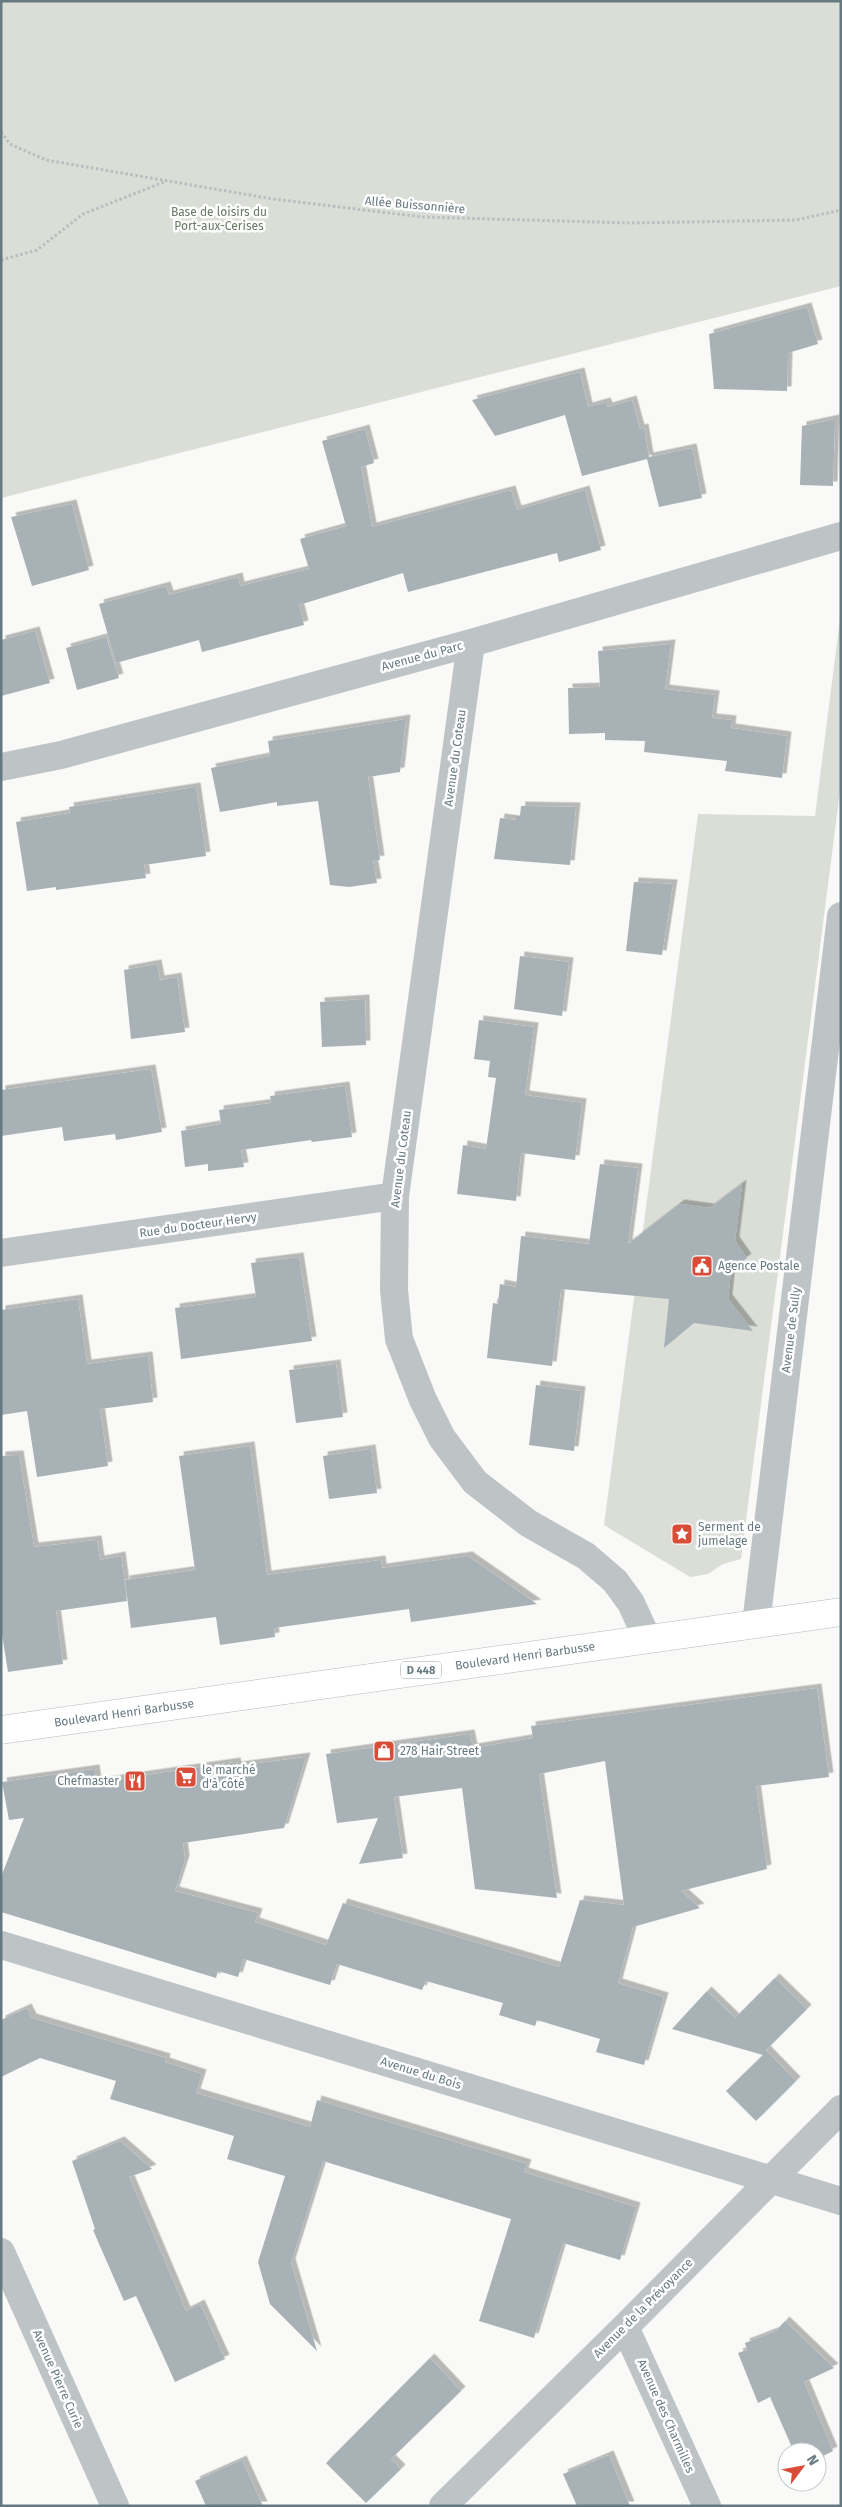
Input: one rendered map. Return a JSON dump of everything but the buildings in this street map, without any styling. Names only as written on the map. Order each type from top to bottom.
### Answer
[{"type":"main road","name":"Boulevard Henri Barbusse","points":[[1,1730],[841,1612]]},
{"type":"street","name":"Avenue du Parc","points":[[1,767],[61,755],[470,643],[841,536]]},
{"type":"street","name":"Avenue du Coteau","points":[[470,643],[395,1196],[394,1290],[399,1339],[423,1400],[442,1438],[475,1482],[528,1524],[586,1556],[615,1581],[631,1604],[648,1638]]},
{"type":"street","name":"Avenue de Sully","points":[[756,1624],[841,916]]},
{"type":"street","name":"Rue du Docteur Hervy","points":[[1,1253],[395,1196]]},
{"type":"street","name":"Avenue du Bois","points":[[1,1945],[841,2201]]},
{"type":"street","name":"Avenue de la Prévoyance","points":[[443,2506],[625,2327],[841,2109]]},
{"type":"street","name":"Avenue Pierre Curie","points":[[1,2252],[115,2506]]},
{"type":"street","name":"Avenue des Charmilles","points":[[625,2327],[707,2506]]},
{"type":"path","name":"Allée Buissonnière","points":[[1,132],[10,144],[46,160],[164,182],[273,199],[423,217],[642,223],[796,220],[841,210]]},
{"type":"path","points":[[1,260],[37,250],[83,214],[164,182]]},
{"type":"green space","name":"Base de loisirs du Port-aux-Cerises","points":[[1,1],[841,1],[841,286],[1,498]]},
{"type":"green space","points":[[841,611],[841,784],[741,1559],[723,1564],[708,1574],[690,1577],[604,1525],[698,814],[815,816]]},
{"type":"place","name":"Agence Postale","points":[[702,1266]]},
{"type":"place","name":"Serment de jumelage","points":[[682,1534]]},
{"type":"place","name":"278 Hair Street","points":[[384,1751]]},
{"type":"place","name":"le marché d'à côté","points":[[186,1777]]},
{"type":"place","name":"Chefmaster","points":[[135,1781]]}]
